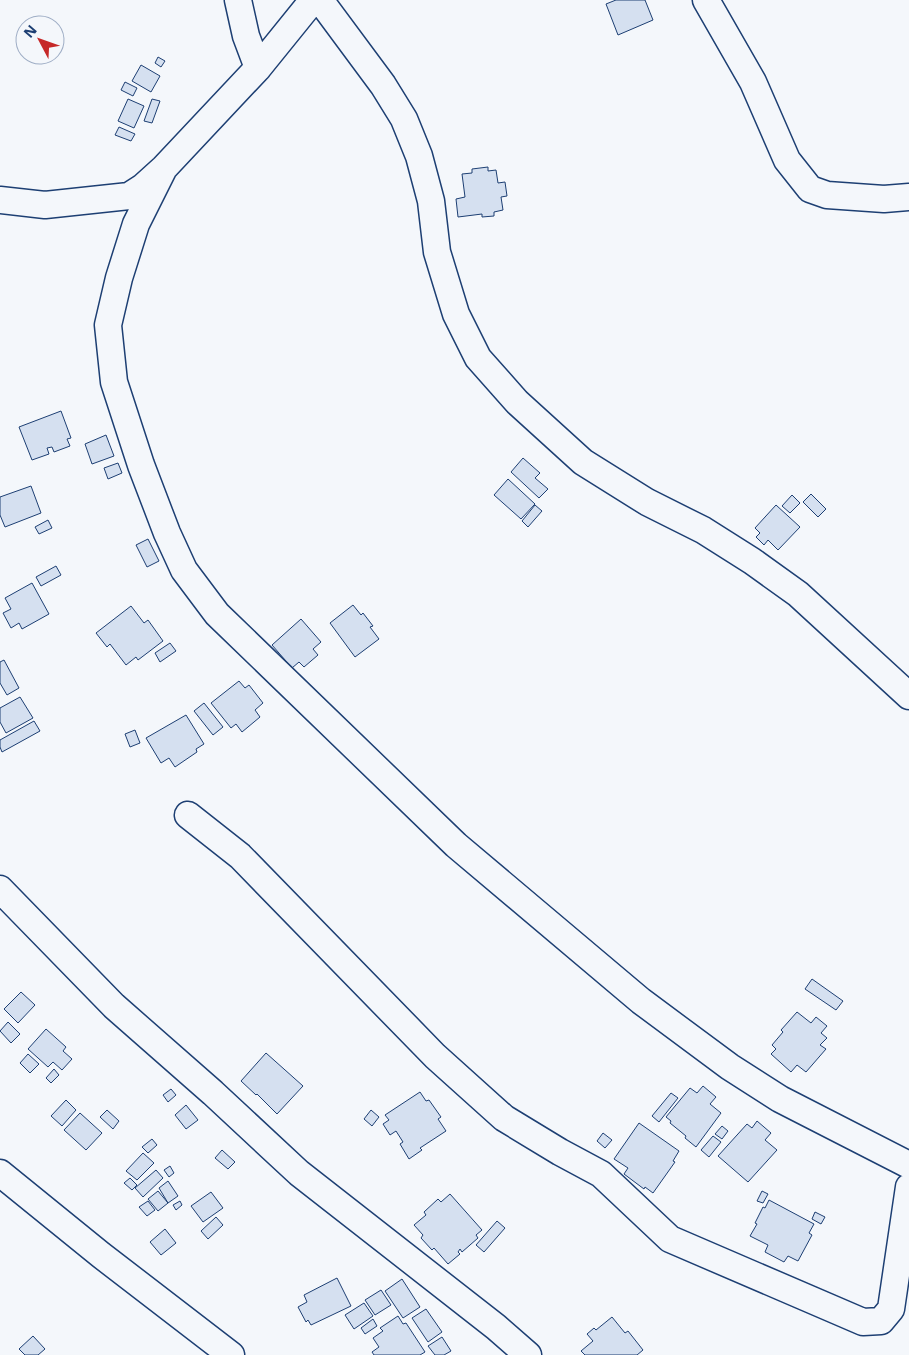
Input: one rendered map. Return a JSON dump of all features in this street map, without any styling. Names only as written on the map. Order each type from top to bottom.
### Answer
[{"type":"street","points":[[238,0],[246,36],[258,68]]},
{"type":"street","points":[[0,200],[45,205],[129,196],[143,187],[164,168],[258,68],[312,0]]},
{"type":"street","points":[[320,0],[383,85],[404,119],[419,156],[431,201],[439,261],[456,314],[478,358],[517,402],[583,462],[647,502],[703,530],[752,561],[798,594],[909,696]]},
{"type":"street","points":[[706,0],[754,82],[787,160],[810,189],[827,195],[884,199],[909,197]]},
{"type":"street","points":[[164,168],[136,224],[119,278],[108,325],[114,382],[141,465],[167,533],[184,570],[217,614],[456,845],[641,1001],[730,1067],[780,1099],[909,1165]]},
{"type":"street","points":[[188,815],[240,856],[435,1056],[504,1118],[601,1174],[670,1239],[863,1322],[880,1321],[891,1309],[909,1187]]},
{"type":"street","points":[[0,889],[114,1006],[213,1093],[299,1173],[496,1327],[528,1355]]},
{"type":"street","points":[[0,1173],[100,1255],[231,1355]]},
{"type":"building","points":[[616,0],[645,0],[653,20],[618,35],[606,4]]},
{"type":"building","points":[[158,57],[165,61],[161,67],[155,63]]},
{"type":"building","points":[[141,65],[160,76],[151,92],[132,81]]},
{"type":"building","points":[[125,82],[137,88],[133,96],[121,90]]},
{"type":"building","points":[[128,99],[144,106],[134,128],[118,121]]},
{"type":"building","points":[[152,99],[160,101],[152,123],[144,121]]},
{"type":"building","points":[[119,127],[135,134],[131,141],[115,135]]},
{"type":"building","points":[[488,167],[488,171],[496,170],[498,183],[505,182],[507,196],[501,197],[503,210],[494,212],[494,216],[482,217],[482,214],[458,217],[456,199],[465,197],[462,174],[472,173],[472,169]]},
{"type":"building","points":[[61,411],[71,438],[67,439],[70,446],[54,452],[52,447],[47,448],[49,454],[32,460],[19,427]]},
{"type":"building","points":[[106,435],[114,456],[92,464],[85,444]]},
{"type":"building","points":[[523,458],[540,473],[535,478],[548,489],[539,498],[511,472]]},
{"type":"building","points":[[118,463],[122,473],[108,479],[104,468]]},
{"type":"building","points":[[508,479],[535,504],[521,519],[494,495]]},
{"type":"building","points":[[31,486],[41,513],[5,527],[0,515],[0,497]]},
{"type":"building","points":[[811,494],[826,509],[818,517],[803,502]]},
{"type":"building","points":[[792,495],[800,503],[790,513],[782,506]]},
{"type":"building","points":[[535,505],[542,511],[528,527],[522,521]]},
{"type":"building","points":[[776,505],[800,527],[778,550],[768,540],[764,545],[756,537],[760,533],[755,528]]},
{"type":"building","points":[[48,520],[52,528],[39,534],[35,527]]},
{"type":"building","points":[[148,539],[159,561],[147,567],[136,545]]},
{"type":"building","points":[[56,566],[61,575],[41,586],[36,577]]},
{"type":"building","points":[[32,583],[49,614],[22,629],[19,623],[11,628],[3,613],[11,609],[5,598]]},
{"type":"building","points":[[353,605],[361,615],[363,613],[373,626],[370,627],[379,639],[355,657],[330,623]]},
{"type":"building","points":[[131,606],[144,623],[148,620],[163,641],[138,660],[136,657],[126,665],[110,644],[107,647],[96,633]]},
{"type":"building","points":[[301,619],[321,642],[313,649],[318,655],[304,667],[299,662],[292,668],[272,645]]},
{"type":"building","points":[[170,643],[176,651],[160,662],[155,653]]},
{"type":"building","points":[[4,660],[19,688],[7,695],[0,683],[0,662]]},
{"type":"building","points":[[239,681],[245,688],[249,685],[263,703],[255,710],[260,717],[242,732],[236,724],[231,728],[211,703]]},
{"type":"building","points":[[20,697],[33,718],[6,733],[0,722],[0,708]]},
{"type":"building","points":[[204,703],[223,727],[213,735],[194,711]]},
{"type":"building","points":[[186,715],[204,744],[196,749],[197,752],[175,767],[169,758],[161,763],[146,738]]},
{"type":"building","points":[[34,721],[40,731],[2,752],[0,740]]},
{"type":"building","points":[[135,730],[140,743],[130,747],[125,734]]},
{"type":"building","points":[[812,979],[843,1001],[836,1010],[805,989]]},
{"type":"building","points":[[21,992],[35,1005],[18,1023],[4,1009]]},
{"type":"building","points":[[797,1012],[811,1023],[816,1017],[827,1026],[821,1033],[827,1038],[820,1045],[826,1049],[806,1072],[797,1065],[791,1072],[771,1054],[776,1049],[772,1045],[783,1032],[781,1030]]},
{"type":"building","points":[[8,1022],[20,1034],[11,1043],[0,1031]]},
{"type":"building","points":[[46,1029],[66,1047],[63,1051],[72,1059],[62,1070],[53,1062],[48,1067],[28,1049]]},
{"type":"building","points":[[266,1053],[303,1086],[277,1114],[241,1081]]},
{"type":"building","points":[[28,1054],[39,1064],[30,1073],[20,1063]]},
{"type":"building","points":[[54,1069],[59,1075],[51,1083],[46,1078]]},
{"type":"building","points":[[703,1086],[716,1097],[710,1104],[721,1113],[696,1147],[666,1117],[690,1088],[697,1093]]},
{"type":"building","points":[[171,1089],[176,1095],[168,1102],[163,1095]]},
{"type":"building","points":[[420,1092],[426,1101],[429,1100],[441,1117],[438,1119],[446,1131],[420,1148],[422,1150],[409,1159],[400,1144],[403,1142],[396,1131],[390,1135],[383,1124],[389,1120],[385,1115]]},
{"type":"building","points":[[671,1093],[678,1098],[659,1122],[652,1116]]},
{"type":"building","points":[[66,1100],[76,1110],[62,1126],[51,1116]]},
{"type":"building","points":[[186,1105],[198,1120],[186,1129],[175,1115]]},
{"type":"building","points":[[107,1110],[119,1121],[113,1129],[100,1117]]},
{"type":"building","points":[[371,1110],[379,1117],[372,1126],[364,1119]]},
{"type":"building","points":[[80,1113],[102,1133],[86,1150],[64,1130]]},
{"type":"building","points":[[757,1121],[771,1133],[765,1140],[777,1150],[748,1182],[718,1156],[747,1124],[752,1128]]},
{"type":"building","points":[[639,1123],[679,1151],[673,1161],[675,1162],[653,1193],[645,1187],[644,1189],[624,1174],[628,1168],[614,1159]]},
{"type":"building","points":[[722,1126],[728,1131],[722,1139],[715,1134]]},
{"type":"building","points":[[603,1133],[612,1140],[605,1148],[597,1141]]},
{"type":"building","points":[[713,1136],[721,1142],[709,1157],[701,1150]]},
{"type":"building","points":[[152,1139],[157,1145],[148,1153],[142,1147]]},
{"type":"building","points":[[222,1150],[235,1162],[228,1169],[215,1158]]},
{"type":"building","points":[[143,1153],[154,1163],[137,1180],[126,1171]]},
{"type":"building","points":[[170,1166],[174,1173],[169,1177],[164,1170]]},
{"type":"building","points":[[156,1170],[163,1178],[143,1197],[135,1188]]},
{"type":"building","points":[[130,1178],[137,1185],[132,1190],[124,1183]]},
{"type":"building","points":[[168,1181],[178,1196],[168,1203],[159,1188]]},
{"type":"building","points":[[158,1191],[168,1203],[158,1211],[148,1199]]},
{"type":"building","points":[[762,1191],[768,1194],[763,1203],[757,1201]]},
{"type":"building","points":[[211,1192],[223,1208],[203,1222],[191,1206]]},
{"type":"building","points":[[450,1194],[482,1230],[476,1235],[478,1238],[462,1252],[460,1249],[458,1252],[460,1254],[448,1264],[434,1248],[432,1250],[421,1238],[423,1235],[414,1225],[426,1215],[424,1212],[438,1199],[441,1202]]},
{"type":"building","points":[[769,1200],[814,1224],[809,1233],[812,1235],[798,1261],[788,1256],[784,1262],[765,1252],[768,1245],[750,1236],[763,1207],[765,1208]]},
{"type":"building","points":[[148,1201],[155,1210],[147,1216],[139,1207]]},
{"type":"building","points":[[180,1201],[182,1205],[176,1210],[173,1205]]},
{"type":"building","points":[[815,1212],[825,1217],[821,1224],[812,1219]]},
{"type":"building","points":[[216,1217],[223,1225],[208,1239],[201,1231]]},
{"type":"building","points":[[497,1221],[505,1228],[484,1252],[476,1245]]},
{"type":"building","points":[[165,1229],[176,1243],[161,1255],[150,1242]]},
{"type":"building","points":[[337,1278],[351,1306],[311,1325],[308,1320],[306,1322],[298,1307],[307,1302],[304,1295]]},
{"type":"building","points":[[402,1279],[420,1307],[403,1318],[385,1291]]},
{"type":"building","points":[[381,1290],[391,1305],[375,1315],[365,1300]]},
{"type":"building","points":[[364,1303],[373,1316],[354,1329],[345,1315]]},
{"type":"building","points":[[426,1309],[442,1332],[428,1342],[412,1318]]},
{"type":"building","points":[[398,1316],[403,1324],[406,1323],[425,1352],[420,1355],[374,1355],[372,1352],[379,1347],[373,1338],[383,1331],[380,1328]]},
{"type":"building","points":[[612,1317],[625,1333],[628,1331],[643,1350],[637,1355],[585,1355],[581,1351],[593,1341],[587,1334],[594,1328],[596,1330]]},
{"type":"building","points":[[373,1319],[377,1326],[365,1334],[361,1328]]},
{"type":"building","points":[[33,1336],[45,1349],[38,1355],[25,1355],[19,1349]]},
{"type":"building","points":[[442,1337],[451,1351],[444,1355],[435,1355],[428,1346]]}]
